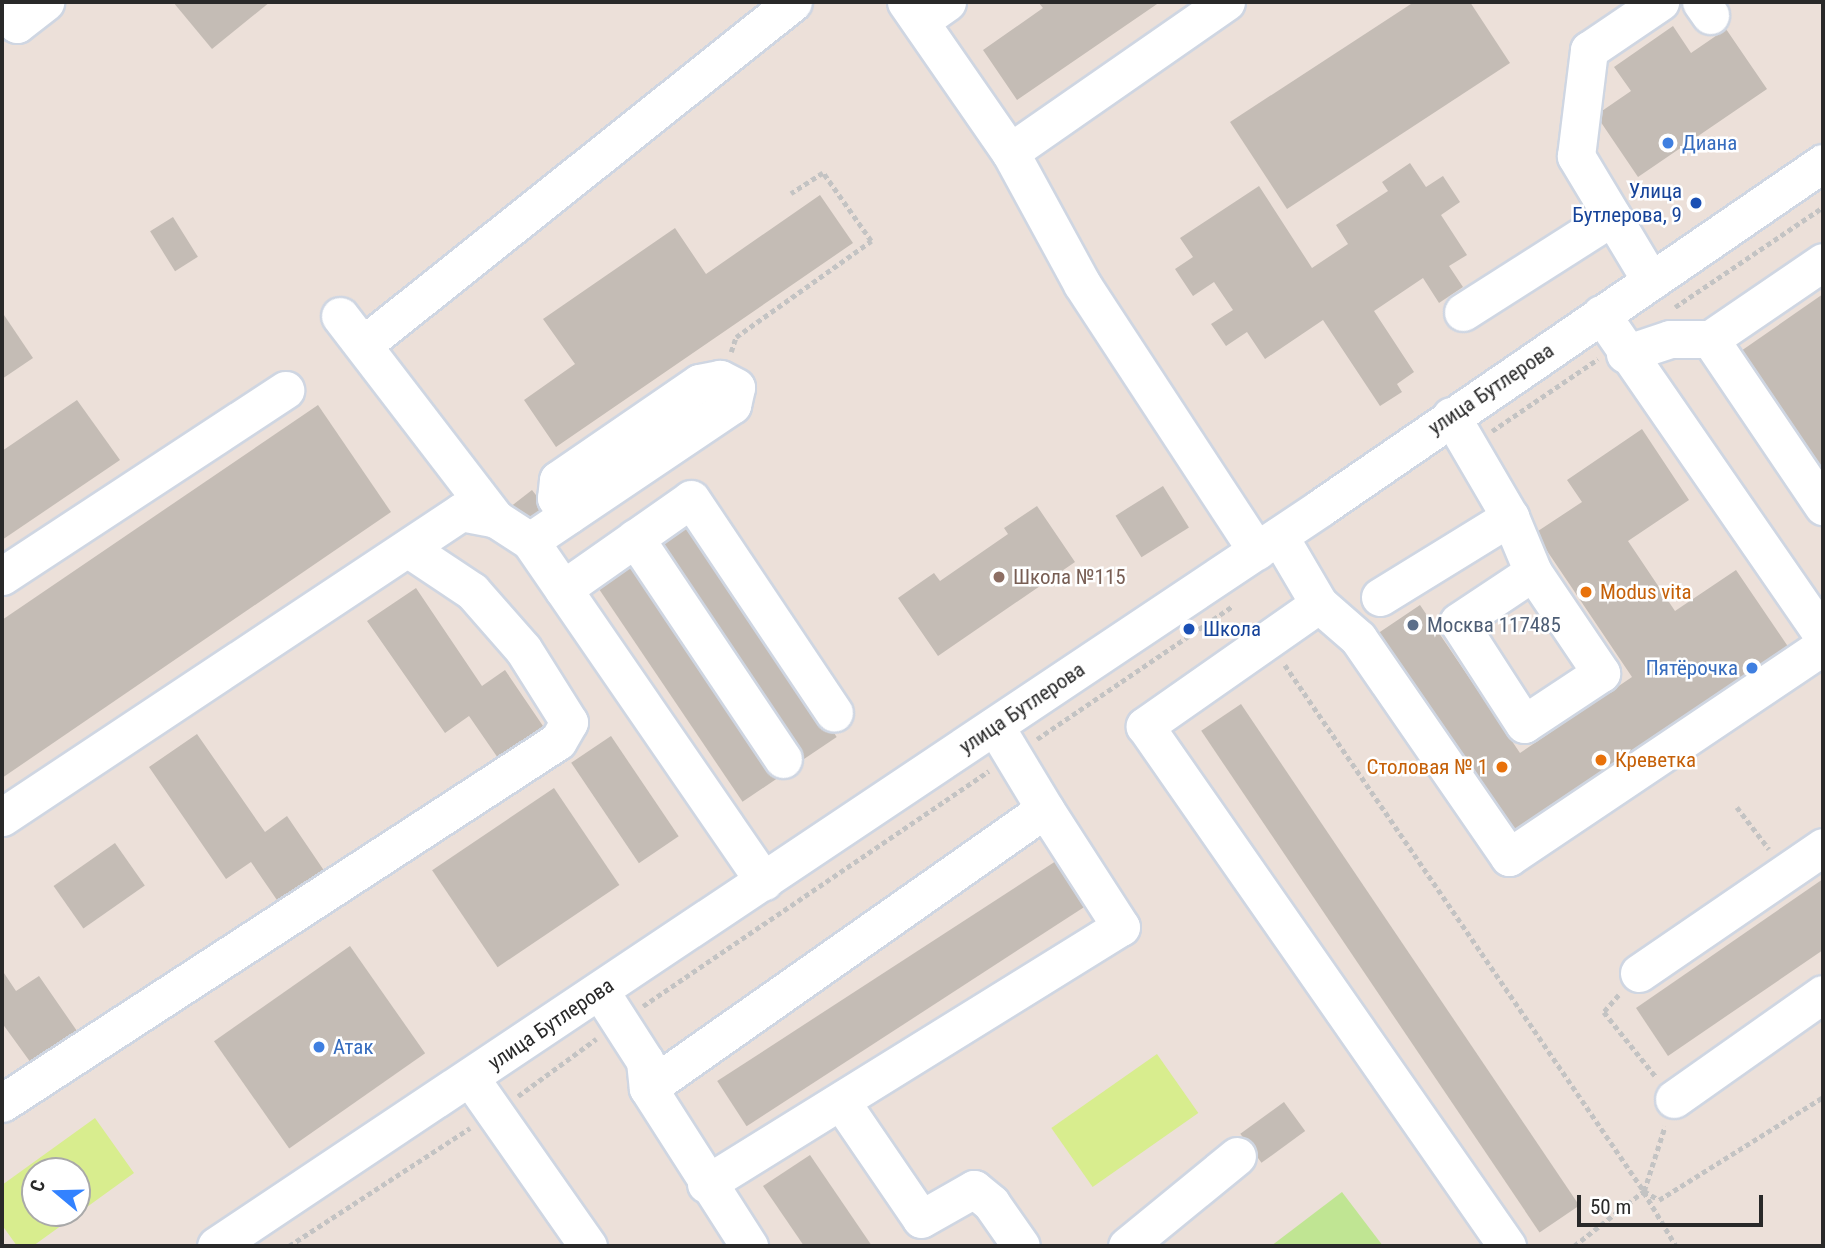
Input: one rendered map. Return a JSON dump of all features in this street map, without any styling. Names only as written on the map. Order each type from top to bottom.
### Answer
[{"type":"street","points":[[3,2],[17,24],[45,2]]},
{"type":"street","points":[[363,345],[793,2]]},
{"type":"street","points":[[1010,152],[1226,2]]},
{"type":"street","points":[[1658,298],[1576,156],[1589,50],[1660,2]]},
{"type":"street","points":[[924,8],[1010,152],[1082,284],[1268,543],[1319,604],[1358,638],[1509,857],[1823,646]]},
{"type":"street","name":"улица Бутлерова","points":[[216,1246],[471,1079],[764,881],[1004,740],[1268,543],[1615,338],[1658,298],[1823,163]]},
{"type":"street","points":[[1464,312],[1612,217]]},
{"type":"street","points":[[1615,338],[1710,339],[1823,262]]},
{"type":"street","points":[[340,317],[496,519],[530,541],[571,583],[726,796]]},
{"type":"street","points":[[1615,338],[1823,636]]},
{"type":"street","points":[[1710,339],[1823,506]]},
{"type":"street","points":[[530,541],[732,405],[736,387],[720,379]]},
{"type":"street","points":[[2,576],[285,390]]},
{"type":"street","points":[[1461,430],[1510,517],[1533,572]]},
{"type":"street","points":[[571,583],[691,499],[834,713]]},
{"type":"street","points":[[2,817],[461,512],[496,519]]},
{"type":"street","points":[[1380,597],[1510,517]]},
{"type":"street","points":[[635,538],[783,760]]},
{"type":"street","points":[[2,1103],[558,741],[569,722],[523,649],[472,591],[409,549]]},
{"type":"street","points":[[571,583],[764,881]]},
{"type":"street","points":[[1319,604],[1145,726],[1507,1246]]},
{"type":"street","points":[[706,1184],[842,1103],[1121,927],[1004,740]]},
{"type":"street","points":[[648,1088],[1045,809]]},
{"type":"street","points":[[1639,973],[1823,847]]},
{"type":"street","points":[[600,991],[645,1061],[648,1088],[706,1184],[749,1246]]},
{"type":"street","points":[[1674,1099],[1823,994]]},
{"type":"street","points":[[471,1079],[587,1246]]},
{"type":"street","points":[[842,1103],[921,1219],[974,1189],[991,1203],[1021,1246]]},
{"type":"street","points":[[1127,1246],[1237,1156]]},
{"type":"path","points":[[720,379],[736,337],[871,241],[823,173],[791,194]]},
{"type":"path","points":[[1658,298],[1823,207]]},
{"type":"path","points":[[1461,430],[1615,338]]},
{"type":"path","points":[[289,1246],[495,1112],[1004,740],[1240,601]]},
{"type":"path","points":[[1269,640],[1644,1191],[1676,1246]]},
{"type":"path","points":[[1737,807],[1787,872]]},
{"type":"path","points":[[1574,1246],[1644,1191],[1674,1099],[1604,1012],[1639,973]]},
{"type":"path","points":[[1644,1191],[1659,1200],[1823,1097]]},
{"type":"green space","points":[[1157,1054],[1198,1113],[1093,1187],[1051,1128]]},
{"type":"green space","points":[[95,1118],[134,1173],[91,1204],[91,1157],[41,1157]]},
{"type":"green space","points":[[21,1171],[21,1227],[59,1227],[33,1246],[17,1246],[2,1225],[2,1185]]},
{"type":"green space","points":[[1342,1192],[1383,1246],[1271,1246]]},
{"type":"building","points":[[173,2],[270,2],[212,49]]},
{"type":"building","points":[[1038,2],[1160,2],[1017,100],[983,50],[1043,8]]},
{"type":"building","points":[[1414,2],[1470,2],[1510,63],[1287,209],[1230,122]]},
{"type":"building","points":[[1673,26],[1691,53],[1726,29],[1767,89],[1638,177],[1596,115],[1631,91],[1614,67]]},
{"type":"building","points":[[1410,163],[1426,187],[1443,176],[1460,202],[1441,215],[1467,255],[1449,266],[1463,287],[1439,303],[1423,278],[1374,311],[1414,372],[1397,384],[1402,392],[1380,406],[1323,320],[1265,359],[1247,332],[1226,346],[1211,324],[1233,310],[1214,282],[1193,296],[1175,269],[1193,257],[1180,238],[1259,186],[1312,268],[1348,244],[1336,225],[1388,191],[1382,182]]},
{"type":"building","points":[[820,195],[853,243],[556,447],[524,400],[575,364],[543,319],[675,228],[706,274]]},
{"type":"building","points":[[173,217],[198,257],[175,271],[150,231]]},
{"type":"building","points":[[1823,294],[1823,470],[1741,351]]},
{"type":"building","points":[[2,312],[33,358],[2,379]]},
{"type":"building","points":[[77,400],[120,460],[2,540],[2,451]]},
{"type":"building","points":[[318,405],[391,512],[2,778],[2,620]]},
{"type":"building","points":[[1642,429],[1689,500],[1628,541],[1675,611],[1736,570],[1789,648],[1510,837],[1374,636],[1420,605],[1520,753],[1632,677],[1535,533],[1582,502],[1567,480]]},
{"type":"building","points":[[1163,486],[1189,528],[1141,557],[1116,516]]},
{"type":"building","points":[[532,490],[546,508],[523,526],[509,508]]},
{"type":"building","name":"Школа №115","points":[[1037,506],[1075,562],[938,656],[898,598],[934,573],[940,581],[1008,534],[1004,528]]},
{"type":"building","points":[[693,524],[837,737],[798,763],[654,550]]},
{"type":"building","points":[[633,550],[784,774],[743,802],[592,578]]},
{"type":"building","points":[[416,588],[482,686],[505,670],[543,726],[498,758],[469,716],[445,733],[367,621]]},
{"type":"building","points":[[1241,704],[1579,1206],[1540,1232],[1201,731]]},
{"type":"building","points":[[197,734],[265,832],[287,816],[325,872],[279,903],[251,862],[226,879],[149,767]]},
{"type":"building","points":[[611,736],[679,836],[639,863],[571,763]]},
{"type":"building","points":[[554,788],[619,885],[498,967],[432,870]]},
{"type":"building","points":[[115,843],[145,886],[83,929],[54,886]]},
{"type":"building","points":[[1056,861],[1085,906],[747,1126],[717,1081]]},
{"type":"building","points":[[1823,879],[1823,950],[1668,1056],[1636,1008]]},
{"type":"building","name":"Атак","points":[[350,946],[425,1053],[289,1149],[214,1041]]},
{"type":"building","points":[[2,970],[16,991],[39,976],[77,1031],[31,1063],[2,1023]]},
{"type":"building","points":[[1284,1102],[1305,1131],[1261,1163],[1240,1134]]},
{"type":"building","points":[[810,1155],[872,1246],[804,1246],[763,1186]]},
{"type":"place","name":"Диана","points":[[1668,143]]},
{"type":"place","name":"Улица Бутлерова, 9","points":[[1696,203]]},
{"type":"place","name":"Школа №115","points":[[999,577]]},
{"type":"place","name":"Modus vita","points":[[1586,592]]},
{"type":"place","name":"Москва 117485","points":[[1413,625]]},
{"type":"place","name":"Школа","points":[[1189,629]]},
{"type":"place","name":"Пятёрочка","points":[[1752,668]]},
{"type":"place","name":"Креветка","points":[[1601,760]]},
{"type":"place","name":"Столовая № 1","points":[[1502,767]]},
{"type":"place","name":"Атак","points":[[319,1047]]}]
